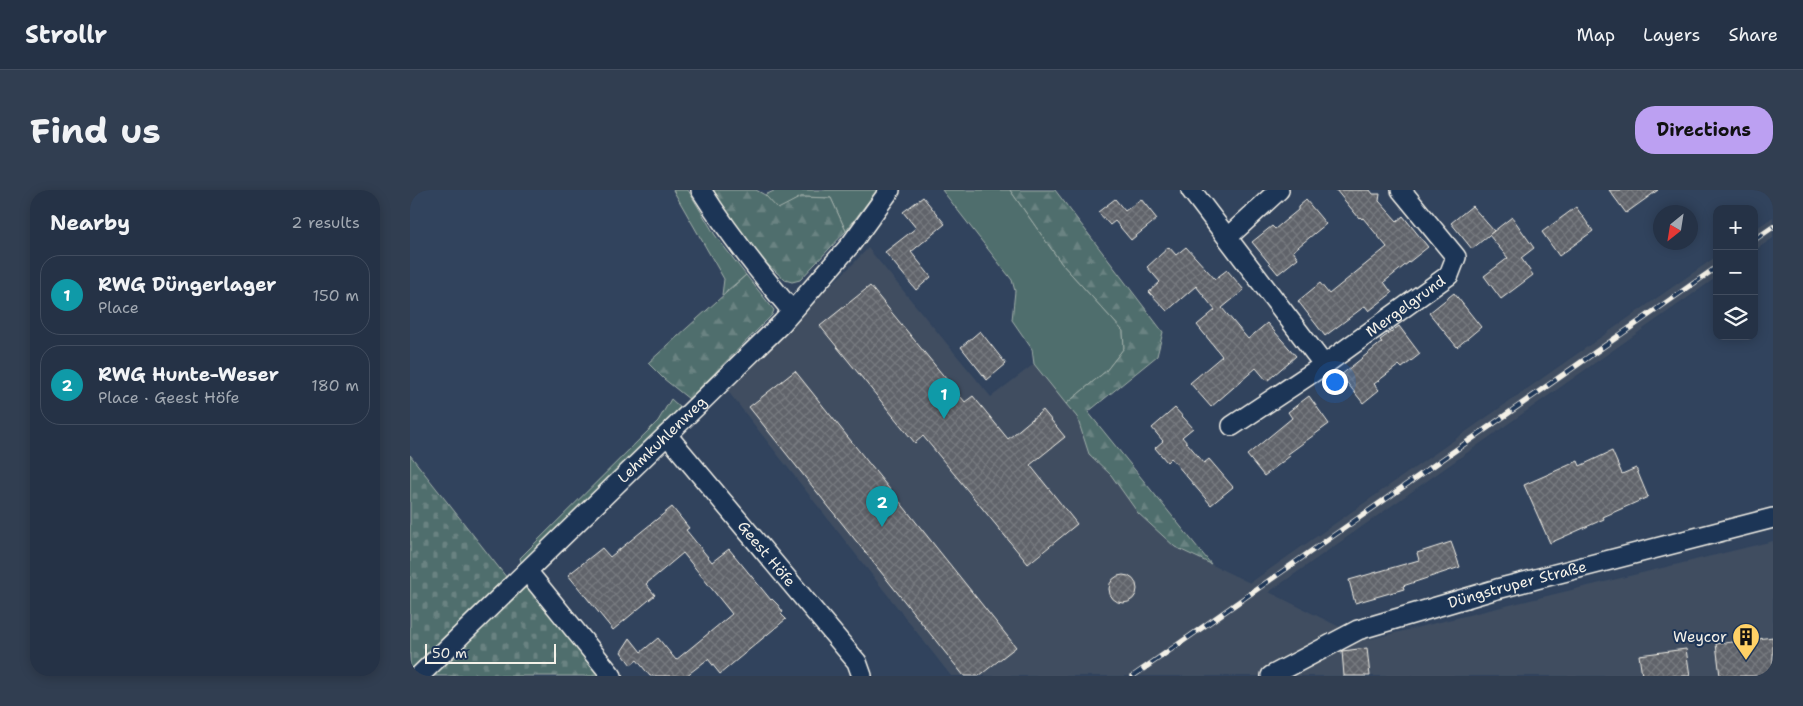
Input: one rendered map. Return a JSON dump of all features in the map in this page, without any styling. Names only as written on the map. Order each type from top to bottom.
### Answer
[{"type":"street","points":[[701,190],[722,223],[751,262],[792,311]]},
{"type":"street","name":"Lehmkuhlenweg","points":[[419,676],[782,322],[851,244],[890,190]]},
{"type":"street","points":[[1191,190],[1324,365]]},
{"type":"street","points":[[1228,237],[1279,190]]},
{"type":"street","name":"Mergelgrund","points":[[1232,426],[1324,365],[1450,275],[1456,257],[1401,190]]},
{"type":"street","name":"Geest Höfe","points":[[666,435],[857,662],[862,676]]},
{"type":"street","name":"Düngstruper Straße","points":[[1271,676],[1358,630],[1497,589],[1773,518]]},
{"type":"street","points":[[528,571],[612,676]]},
{"type":"shaded area","points":[[1773,217],[1773,238],[1758,248],[1758,227]]},
{"type":"shaded area","points":[[868,248],[991,397],[1034,364],[1077,417],[1089,454],[1111,475],[1138,513],[1175,547],[1250,583],[1713,259],[1713,280],[1269,592],[1366,640],[1773,541],[1773,676],[951,676],[727,390],[772,339]]},
{"type":"green space","points":[[673,190],[688,190],[715,235],[746,275],[722,295],[724,279]]},
{"type":"green space","points":[[709,190],[756,190],[765,195],[778,209],[801,197],[831,198],[846,231],[800,280],[792,282],[785,280],[748,247]]},
{"type":"green space","points":[[776,190],[877,190],[846,231],[831,198],[801,197],[778,210],[765,195]]},
{"type":"green space","points":[[942,190],[1010,190],[1062,264],[1123,331],[1124,348],[1106,371],[1066,404],[1034,364],[1032,349],[1012,320],[1015,291],[1012,280]]},
{"type":"green space","points":[[1010,190],[1055,190],[1163,332],[1157,356],[1088,412],[1211,564],[1175,547],[1138,513],[1111,475],[1089,454],[1077,417],[1066,404],[1106,371],[1124,348],[1123,331],[1062,264]]},
{"type":"green space","points":[[746,275],[774,310],[772,315],[689,399],[648,363]]},
{"type":"green space","points":[[671,399],[683,410],[522,566],[520,558],[658,421]]},
{"type":"green space","points":[[410,455],[507,578],[531,591],[599,676],[410,676]]},
{"type":"building","points":[[1336,190],[1370,190],[1373,194],[1380,194],[1379,201],[1397,221],[1403,216],[1428,247],[1384,282],[1392,293],[1369,311],[1365,306],[1325,336],[1298,301],[1320,283],[1329,294],[1387,247],[1363,218],[1359,218]]},
{"type":"building","points":[[1609,190],[1658,190],[1626,213]]},
{"type":"building","points":[[923,197],[945,224],[911,252],[931,277],[916,290],[885,252],[916,228],[903,212]]},
{"type":"building","points":[[1115,199],[1125,211],[1141,199],[1157,219],[1131,240],[1115,221],[1110,225],[1098,212]]},
{"type":"building","points":[[1306,200],[1326,224],[1293,251],[1298,258],[1278,274],[1252,242],[1272,226],[1275,229],[1298,210],[1298,207]]},
{"type":"building","points":[[1472,206],[1494,231],[1472,249],[1451,223]]},
{"type":"building","points":[[1576,207],[1593,231],[1559,256],[1542,232]]},
{"type":"building","points":[[1512,217],[1534,248],[1521,258],[1533,275],[1501,299],[1484,276],[1508,258],[1489,235]]},
{"type":"building","points":[[1169,247],[1176,255],[1186,247],[1215,279],[1227,270],[1244,290],[1222,308],[1248,339],[1267,323],[1296,356],[1267,381],[1256,368],[1211,407],[1190,383],[1222,356],[1197,325],[1215,310],[1196,286],[1167,311],[1149,292],[1160,282],[1147,267]]},
{"type":"building","points":[[870,286],[965,402],[973,396],[1008,439],[1043,410],[1065,437],[1030,465],[1077,524],[1028,564],[923,436],[915,443],[820,326]]},
{"type":"building","points":[[1454,293],[1481,327],[1457,347],[1429,313]]},
{"type":"building","points":[[1399,326],[1420,354],[1402,368],[1399,365],[1374,384],[1379,390],[1363,403],[1341,375],[1382,342],[1380,340]]},
{"type":"building","points":[[980,331],[1006,364],[987,380],[961,347]]},
{"type":"building","points":[[795,371],[1016,647],[979,676],[964,676],[749,407]]},
{"type":"building","points":[[1309,396],[1329,424],[1288,454],[1290,456],[1264,476],[1247,455],[1292,418],[1288,412]]},
{"type":"building","points":[[1175,408],[1193,428],[1182,437],[1204,463],[1209,459],[1233,487],[1211,505],[1171,458],[1167,462],[1155,448],[1163,441],[1152,428]]},
{"type":"building","points":[[1612,451],[1622,474],[1636,468],[1648,497],[1550,543],[1524,485],[1578,461],[1580,466]]},
{"type":"building","points":[[672,507],[689,528],[686,530],[712,562],[729,549],[771,600],[778,605],[783,612],[781,614],[786,619],[720,674],[708,659],[686,676],[650,676],[637,660],[631,665],[621,652],[630,638],[641,652],[658,638],[676,660],[732,614],[683,553],[646,584],[655,595],[613,630],[568,575],[602,548],[610,557]]},
{"type":"building","points":[[1451,542],[1460,567],[1403,586],[1404,589],[1355,603],[1349,580],[1419,560],[1417,553]]},
{"type":"building","points":[[1123,575],[1133,579],[1137,589],[1133,599],[1123,603],[1113,599],[1109,589],[1113,579]]},
{"type":"building","points":[[1773,637],[1773,676],[1720,676],[1716,644]]},
{"type":"building","points":[[1367,648],[1370,676],[1344,676],[1342,651]]},
{"type":"building","points":[[1686,649],[1690,676],[1642,676],[1639,655]]},
{"type":"railway","points":[[1758,237],[1773,227]]},
{"type":"railway","points":[[1133,676],[1713,270]]},
{"type":"place","name":"RWG Düngerlager","points":[[944,419]]},
{"type":"place","name":"RWG Hunte-Weser","points":[[882,527]]},
{"type":"place","name":"Weycor","points":[[1746,661]]}]
